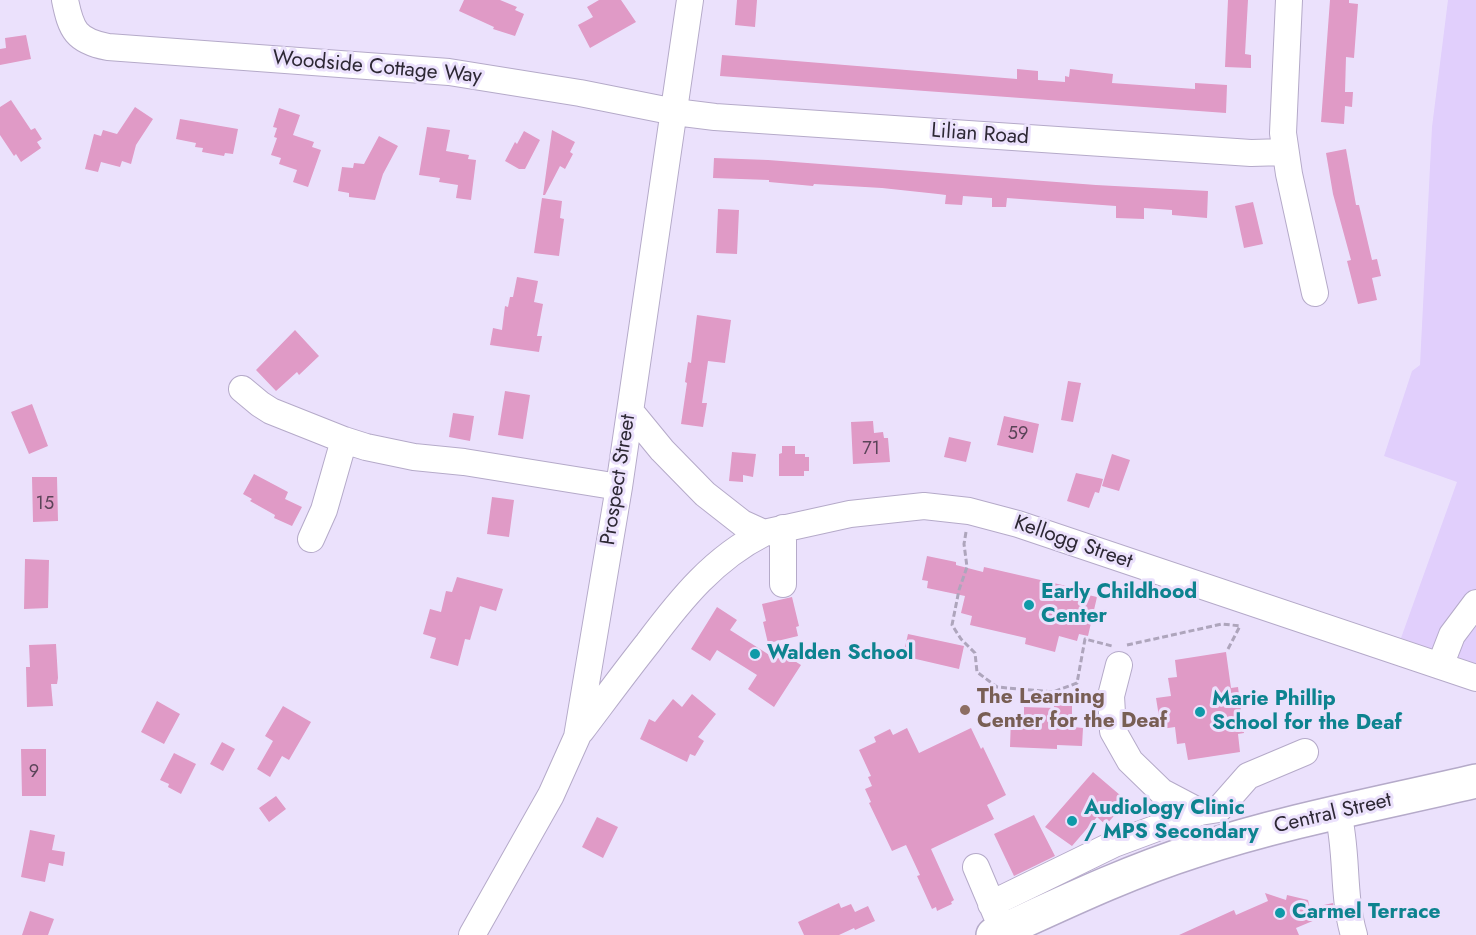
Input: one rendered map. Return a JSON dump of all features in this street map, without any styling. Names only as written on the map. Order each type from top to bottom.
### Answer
[{"type":"main road","name":"Central Street","points":[[995,923],[1194,850],[1244,835],[1476,781]]},
{"type":"street","name":"Woodside Cottage Way","points":[[65,0],[69,19],[78,35],[97,45],[449,72],[580,93],[675,112]]},
{"type":"street","name":"Prospect Street","points":[[472,935],[551,795],[577,736],[590,671],[619,487],[690,0]]},
{"type":"street","points":[[1289,0],[1283,111],[1285,152],[1316,293]]},
{"type":"street","name":"Lilian Road","points":[[675,112],[727,118],[1227,151],[1285,152]]},
{"type":"street","points":[[242,389],[271,411],[344,440],[391,453],[464,462],[619,487]]},
{"type":"street","points":[[630,411],[662,450],[712,500],[742,523],[773,530],[783,584]]},
{"type":"street","points":[[311,539],[324,510],[344,440]]},
{"type":"street","name":"Kellogg Street","points":[[577,736],[665,619],[700,579],[733,551],[773,530],[850,514],[901,507],[945,507],[1018,524],[1476,678]]},
{"type":"street","points":[[1440,666],[1452,635],[1476,603]]},
{"type":"street","points":[[1119,665],[1111,696],[1113,731],[1130,761],[1162,792],[1209,811],[1244,835]]},
{"type":"street","points":[[976,867],[995,923],[1114,844],[1209,811],[1248,776],[1305,752]]},
{"type":"street","points":[[1338,813],[1344,843],[1348,910],[1354,935]]},
{"type":"path","points":[[968,525],[964,544],[967,567],[959,590],[952,625],[960,639],[975,653],[978,672],[998,687],[1053,692],[1077,683],[1085,639],[1119,647],[1222,624],[1241,626]]},
{"type":"path","points":[[1228,649],[1247,617]]},
{"type":"shaded area","points":[[1448,0],[1476,0],[1476,668],[1401,638],[1457,482],[1384,456],[1412,371],[1420,365],[1432,127]]},
{"type":"building","points":[[464,0],[500,0],[517,7],[515,10],[524,14],[515,36],[493,29],[494,27],[459,11]]},
{"type":"building","points":[[599,0],[621,0],[636,22],[590,48],[578,25],[593,17],[587,7]]},
{"type":"building","points":[[737,0],[757,0],[755,27],[735,25]]},
{"type":"building","points":[[1228,0],[1248,0],[1245,54],[1251,55],[1251,68],[1225,67]]},
{"type":"building","points":[[1330,0],[1349,0],[1349,3],[1358,4],[1354,58],[1346,57],[1345,92],[1353,92],[1352,107],[1345,106],[1344,124],[1321,122]]},
{"type":"building","points":[[26,35],[31,59],[0,65],[0,49],[6,48],[5,38]]},
{"type":"building","points":[[722,55],[1017,79],[1017,69],[1038,71],[1038,80],[1065,82],[1065,76],[1069,77],[1070,69],[1113,74],[1112,83],[1195,89],[1195,83],[1227,85],[1226,113],[720,76]]},
{"type":"building","points":[[11,100],[31,130],[35,128],[42,139],[37,142],[41,148],[21,162],[16,154],[14,156],[0,135],[0,107]]},
{"type":"building","points":[[135,107],[153,119],[136,145],[131,164],[122,161],[120,167],[101,162],[98,172],[85,169],[94,134],[101,136],[103,130],[117,134]]},
{"type":"building","points":[[279,108],[300,115],[293,135],[314,142],[312,147],[321,150],[308,187],[293,182],[297,170],[279,164],[281,158],[271,155],[277,138],[274,137],[277,128],[273,127]]},
{"type":"building","points":[[180,119],[238,129],[233,154],[225,153],[224,156],[202,152],[203,148],[195,147],[196,143],[176,139]]},
{"type":"building","points":[[427,127],[450,130],[446,151],[469,155],[468,159],[476,160],[471,200],[456,198],[458,185],[439,182],[440,178],[419,175]]},
{"type":"building","points":[[552,130],[575,142],[570,152],[573,154],[565,169],[560,166],[543,195]]},
{"type":"building","points":[[524,131],[540,140],[525,169],[519,169],[505,161]]},
{"type":"building","points":[[379,136],[398,146],[383,174],[375,200],[349,197],[349,193],[338,191],[342,167],[353,168],[354,163],[364,164]]},
{"type":"building","points":[[1346,149],[1356,205],[1359,205],[1372,260],[1377,259],[1381,276],[1372,278],[1377,300],[1358,304],[1347,261],[1351,260],[1333,194],[1326,153]]},
{"type":"building","points":[[714,158],[1208,191],[1207,218],[1172,215],[1172,210],[1144,208],[1144,219],[1116,218],[1116,206],[1007,198],[1006,207],[992,207],[992,198],[963,196],[962,205],[945,204],[946,195],[938,194],[882,188],[814,184],[813,186],[769,182],[769,180],[713,178]]},
{"type":"building","points":[[542,198],[562,201],[560,218],[564,219],[559,256],[534,253]]},
{"type":"building","points":[[1253,202],[1263,244],[1244,248],[1235,206]]},
{"type":"building","points":[[718,209],[739,210],[737,254],[716,253]]},
{"type":"building","points":[[517,277],[538,281],[534,302],[543,304],[537,336],[542,336],[539,352],[490,345],[493,328],[502,330],[505,306],[508,307],[510,297],[513,297]]},
{"type":"building","points":[[697,315],[731,320],[725,363],[708,361],[702,403],[707,403],[703,427],[681,424],[687,383],[685,382],[688,362],[691,363]]},
{"type":"building","points":[[295,330],[319,356],[299,375],[297,372],[276,391],[256,370]]},
{"type":"building","points":[[1068,381],[1081,383],[1073,422],[1061,420]]},
{"type":"building","points":[[505,391],[530,395],[523,439],[498,435]]},
{"type":"building","points":[[32,404],[48,446],[29,454],[11,412]]},
{"type":"building","points":[[453,413],[474,416],[470,441],[449,437]]},
{"type":"building","points":[[1004,416],[1039,424],[1033,453],[997,445]]},
{"type":"building","points":[[873,421],[874,433],[883,432],[884,438],[888,438],[890,462],[853,464],[851,422]]},
{"type":"building","points":[[949,437],[971,442],[966,462],[944,457]]},
{"type":"building","points":[[782,446],[795,446],[795,454],[805,454],[805,457],[809,457],[809,471],[804,471],[804,476],[779,476],[779,454],[782,453]]},
{"type":"building","points":[[732,452],[756,454],[753,477],[743,475],[743,482],[729,481]]},
{"type":"building","points":[[1112,454],[1130,460],[1119,491],[1102,486]]},
{"type":"building","points":[[1076,473],[1103,479],[1099,493],[1095,492],[1089,508],[1067,501]]},
{"type":"building","points":[[254,474],[288,492],[285,499],[302,507],[292,526],[274,518],[275,515],[250,501],[252,499],[243,494]]},
{"type":"building","points":[[32,477],[57,477],[58,521],[33,522]]},
{"type":"building","points":[[492,497],[514,500],[509,537],[487,534]]},
{"type":"building","name":"Early Childhood Center","points":[[927,556],[956,562],[956,565],[983,572],[984,567],[1071,587],[1071,591],[1097,597],[1088,636],[1079,634],[1077,641],[1059,636],[1055,652],[1025,644],[1026,638],[970,625],[972,616],[961,613],[965,596],[927,588],[928,581],[922,580]]},
{"type":"building","points":[[25,559],[49,560],[48,608],[24,609]]},
{"type":"building","points":[[457,577],[503,589],[496,611],[480,606],[470,640],[465,639],[458,666],[430,658],[436,638],[423,634],[430,609],[441,612],[446,591],[452,592]]},
{"type":"building","name":"Walden School","points":[[792,597],[799,626],[796,627],[798,636],[769,643],[794,658],[793,660],[801,665],[774,707],[748,689],[757,675],[717,650],[710,661],[691,649],[717,607],[737,620],[730,630],[771,656],[763,622],[766,621],[762,604]]},
{"type":"building","points":[[908,634],[964,646],[959,669],[903,656]]},
{"type":"building","points":[[56,644],[58,678],[57,684],[51,684],[53,706],[27,707],[26,667],[30,667],[29,645]]},
{"type":"building","name":"Marie Phillip School for the Deaf","points":[[1226,652],[1231,688],[1238,687],[1244,733],[1238,734],[1240,752],[1188,760],[1185,743],[1177,744],[1175,727],[1161,729],[1156,698],[1171,696],[1168,678],[1177,677],[1175,660]]},
{"type":"building","points":[[692,694],[716,714],[698,737],[704,741],[695,756],[690,754],[687,762],[640,739],[649,719],[655,722],[673,699],[682,707]]},
{"type":"building","points":[[157,701],[180,714],[164,744],[141,732]]},
{"type":"building","points":[[1054,705],[1072,706],[1074,727],[1083,728],[1082,746],[1057,745],[1057,749],[1010,747],[1011,717],[1024,717],[1024,707],[1054,708]]},
{"type":"building","points":[[283,706],[311,722],[289,760],[282,756],[270,777],[257,769],[273,741],[265,736]]},
{"type":"building","points":[[907,728],[919,753],[971,728],[981,749],[983,747],[1006,795],[987,805],[994,819],[931,849],[954,900],[952,904],[937,911],[936,907],[932,909],[906,845],[892,851],[869,803],[871,802],[865,789],[872,786],[868,777],[871,776],[859,750],[876,742],[874,737],[890,729],[893,735]]},
{"type":"building","points":[[222,742],[235,749],[223,771],[210,764]]},
{"type":"building","points":[[21,749],[46,749],[46,796],[22,796]]},
{"type":"building","points":[[174,753],[196,764],[181,794],[160,780]]},
{"type":"building","points":[[1093,772],[1127,801],[1106,825],[1097,817],[1072,846],[1045,827]]},
{"type":"building","points":[[276,796],[286,809],[269,822],[259,808]]},
{"type":"building","points":[[1034,815],[1055,856],[1014,876],[994,834]]},
{"type":"building","points":[[597,817],[618,827],[603,858],[582,847]]},
{"type":"building","points":[[30,830],[55,835],[52,850],[65,852],[63,866],[49,863],[45,882],[21,877]]},
{"type":"building","name":"Carmel Terrace","points":[[1265,893],[1286,900],[1287,895],[1308,900],[1310,908],[1333,903],[1334,912],[1296,928],[1299,935],[1179,935],[1234,910],[1236,915],[1268,901]]},
{"type":"building","points":[[839,903],[841,908],[851,904],[855,912],[868,906],[875,921],[839,935],[804,935],[798,922]]},
{"type":"building","points":[[30,911],[54,919],[48,935],[22,935]]},
{"type":"place","name":"Early Childhood Center","points":[[1029,605]]},
{"type":"place","name":"Walden School","points":[[755,654]]},
{"type":"place","name":"The Learning Center for the Deaf","points":[[965,710]]},
{"type":"place","name":"Marie Phillip School for the Deaf","points":[[1200,712]]},
{"type":"place","name":"Audiology Clinic / MPS Secondary","points":[[1072,821]]},
{"type":"place","name":"Carmel Terrace","points":[[1280,913]]}]
